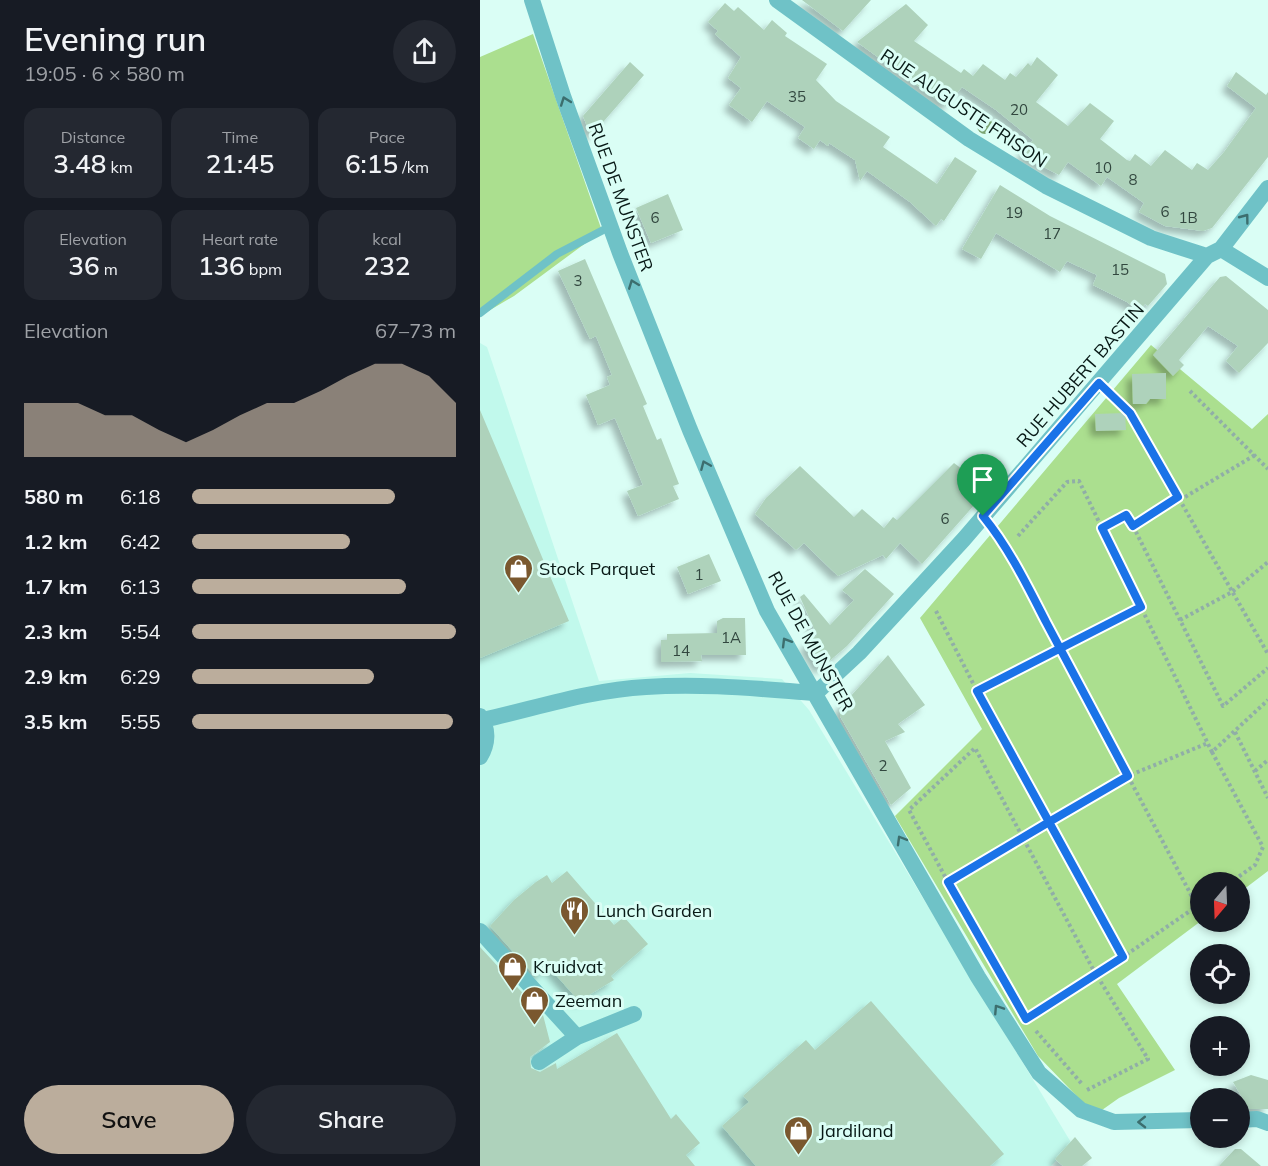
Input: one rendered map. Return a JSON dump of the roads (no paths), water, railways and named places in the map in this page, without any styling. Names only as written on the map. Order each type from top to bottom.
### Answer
[{"type":"street","name":"RUE DE MUNSTER","points":[[532,0],[563,96],[610,226],[690,430],[767,611],[978,977],[1039,1073],[1081,1110],[1114,1122],[1190,1120]]},
{"type":"street","name":"RUE AUGUSTE FRISON","points":[[787,3],[969,139],[1046,186],[1151,238],[1214,253],[1268,278]]},
{"type":"street","name":"RUE HUBERT BASTIN","points":[[816,693],[859,653],[983,516],[1214,253],[1268,188]]},
{"type":"street","points":[[480,757],[486,744],[482,718],[574,697],[644,687],[700,685],[816,693]]},
{"type":"street","points":[[480,931],[577,1037]]},
{"type":"street","points":[[539,1062],[577,1037],[634,1014]]},
{"type":"street","points":[[1250,1119],[1268,1123]]},
{"type":"lane","points":[[480,313],[557,254],[610,226]]},
{"type":"place","name":"Stock Parquet","points":[[518,594]]},
{"type":"place","name":"Lunch Garden","points":[[575,936]]},
{"type":"place","name":"Kruidvat","points":[[512,992]]},
{"type":"place","name":"Zeeman","points":[[534,1026]]},
{"type":"place","name":"Jardiland","points":[[798,1156]]}]
